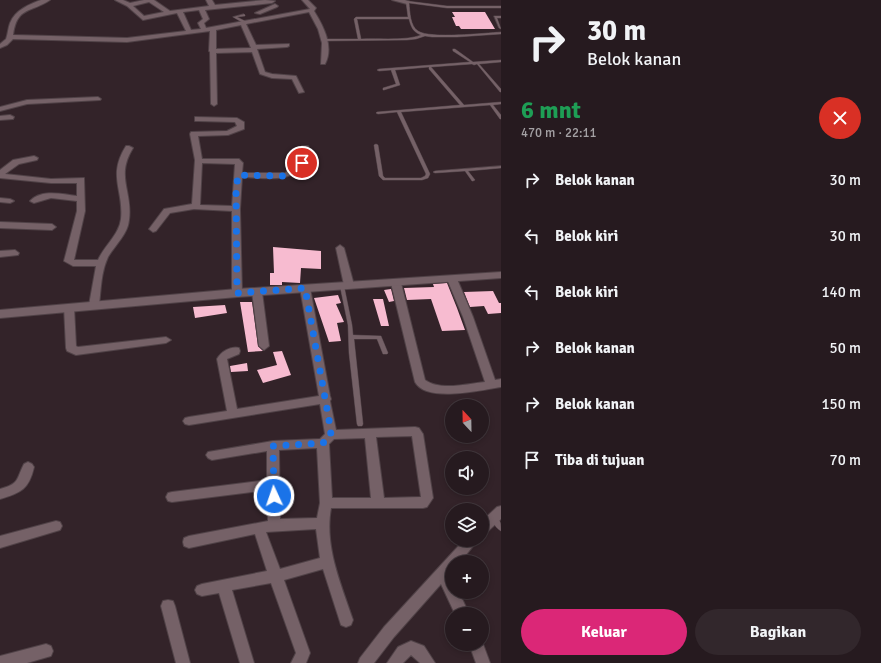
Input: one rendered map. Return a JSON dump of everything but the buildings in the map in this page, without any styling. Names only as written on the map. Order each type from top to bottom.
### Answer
[{"type":"street","points":[[0,46],[7,43],[12,37],[12,25],[19,15],[29,6],[47,0]]},
{"type":"street","points":[[118,0],[129,5],[143,18],[179,11],[248,2],[273,3]]},
{"type":"street","points":[[129,5],[150,0],[169,13]]},
{"type":"street","points":[[209,0],[213,7]]},
{"type":"street","points":[[305,0],[313,8],[310,11]]},
{"type":"street","points":[[395,0],[407,2]]},
{"type":"street","points":[[273,3],[282,16]]},
{"type":"street","points":[[258,13],[273,3]]},
{"type":"street","points":[[201,8],[206,19],[201,23],[204,29]]},
{"type":"street","points":[[179,11],[189,31]]},
{"type":"street","points":[[12,37],[127,40],[245,24],[310,11]]},
{"type":"street","points":[[310,11],[317,20],[323,40],[326,54],[323,63]]},
{"type":"street","points":[[245,24],[262,72],[272,76],[294,77],[301,92]]},
{"type":"street","points":[[213,29],[212,51],[214,104]]},
{"type":"street","points":[[212,51],[287,45]]},
{"type":"street","points":[[0,109],[44,101],[98,99]]},
{"type":"street","points":[[0,118],[10,117]]},
{"type":"street","points":[[196,206],[197,162],[199,161],[194,134],[234,132],[241,127],[241,124],[237,120],[198,119]]},
{"type":"street","points":[[94,306],[101,262],[124,224],[125,208],[119,178],[122,161],[129,148]]},
{"type":"street","points":[[238,175],[289,175],[302,163],[305,148]]},
{"type":"street","points":[[0,175],[16,162],[34,158]]},
{"type":"street","points":[[199,161],[238,162],[236,208],[237,293]]},
{"type":"street","points":[[0,175],[51,181],[81,180],[81,211],[69,261],[101,262]]},
{"type":"street","points":[[34,201],[38,198],[53,196],[81,199]]},
{"type":"street","points":[[0,200],[10,201]]},
{"type":"street","points":[[153,230],[167,211],[196,206],[199,208],[236,208]]},
{"type":"street","points":[[0,225],[52,227]]},
{"type":"street","points":[[340,248],[345,285]]},
{"type":"street","points":[[0,254],[15,253]]},
{"type":"street","points":[[0,314],[237,293],[501,275]]},
{"type":"street","points":[[396,283],[420,382],[423,385],[436,390],[496,383],[452,279]]},
{"type":"street","points":[[305,288],[326,399],[326,503],[322,523],[327,562],[346,620]]},
{"type":"street","points":[[257,292],[264,346]]},
{"type":"street","points":[[69,307],[71,348],[76,351],[166,340]]},
{"type":"street","points":[[233,415],[222,360],[224,355],[234,351]]},
{"type":"street","points":[[189,421],[326,399]]},
{"type":"street","points":[[212,455],[370,433],[414,431],[417,434],[427,498],[423,503],[326,503]]},
{"type":"street","points":[[370,433],[378,502]]},
{"type":"street","points":[[273,446],[272,484],[275,508],[274,526]]},
{"type":"street","points":[[0,494],[17,489],[24,483],[28,467]]},
{"type":"street","points":[[172,497],[272,484]]},
{"type":"street","points":[[489,525],[499,519]]},
{"type":"street","points":[[189,542],[274,526],[322,523]]},
{"type":"street","points":[[0,542],[56,526]]},
{"type":"street","points":[[259,529],[303,653],[298,663]]},
{"type":"street","points":[[364,663],[389,632],[466,547]]},
{"type":"street","points":[[202,590],[275,576],[327,562]]},
{"type":"street","points":[[443,572],[445,576]]},
{"type":"street","points":[[224,586],[247,663]]},
{"type":"street","points":[[168,606],[183,663]]},
{"type":"street","points":[[394,663],[404,649],[413,647],[421,651],[428,663]]},
{"type":"street","points":[[0,662],[46,651]]},
{"type":"street","points":[[479,651],[483,663]]},
{"type":"lane","points":[[424,35],[414,29],[407,2],[447,7],[501,7]]},
{"type":"lane","points":[[244,15],[234,18],[245,24]]},
{"type":"lane","points":[[500,28],[495,17],[501,16]]},
{"type":"lane","points":[[360,39],[355,19],[357,18],[410,18]]},
{"type":"lane","points":[[323,40],[412,38],[424,35],[501,33]]},
{"type":"lane","points":[[454,50],[476,64],[501,91]]},
{"type":"lane","points":[[379,70],[430,68],[501,61]]},
{"type":"lane","points":[[430,68],[463,106]]},
{"type":"lane","points":[[384,89],[398,85],[393,70]]},
{"type":"lane","points":[[378,113],[501,103]]},
{"type":"lane","points":[[491,104],[501,118]]},
{"type":"lane","points":[[376,145],[381,176],[384,179],[422,179],[427,177],[428,174],[399,112]]},
{"type":"lane","points":[[435,172],[501,167]]},
{"type":"lane","points":[[466,170],[473,180]]},
{"type":"lane","points":[[345,285],[360,424]]},
{"type":"lane","points":[[351,337],[379,337],[385,353]]},
{"type":"route","points":[[274,496],[272,484],[273,446],[323,443],[331,435],[326,399],[305,288],[237,293],[236,191],[238,175],[289,175],[302,163]]}]
